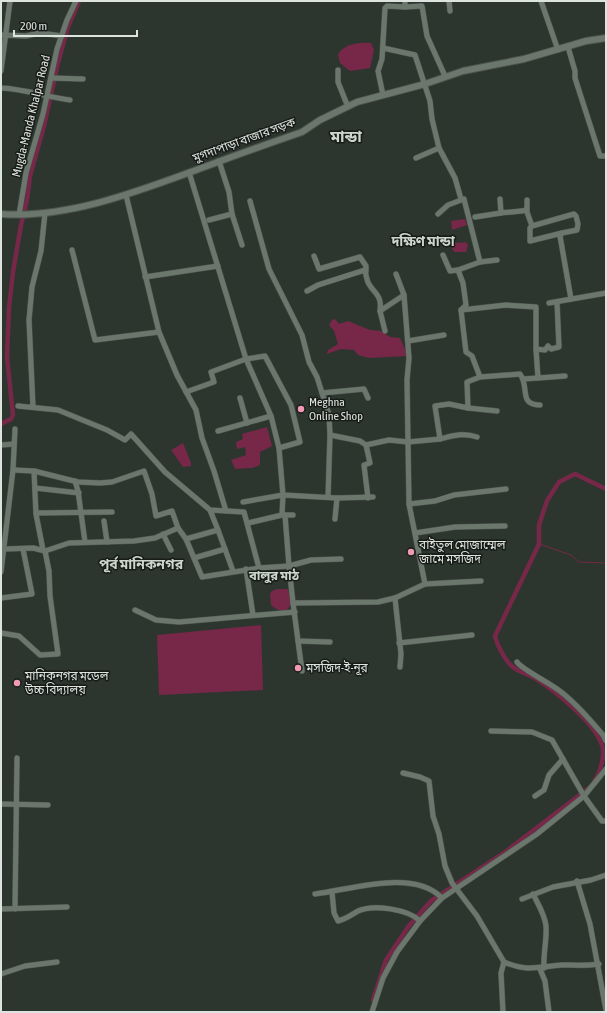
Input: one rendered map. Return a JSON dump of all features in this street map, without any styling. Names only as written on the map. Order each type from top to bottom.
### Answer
[{"type":"street","points":[[1,71],[4,35],[10,1]]},
{"type":"street","name":"Mugda-Manda Khalpar Road","points":[[20,215],[26,173],[54,78],[62,36],[76,1]]},
{"type":"street","points":[[449,1],[450,11]]},
{"type":"street","points":[[541,1],[558,50]]},
{"type":"street","points":[[383,95],[378,71],[383,48],[385,8],[388,6],[405,4],[422,6],[427,36],[444,76]]},
{"type":"street","points":[[4,35],[26,36],[40,33],[62,36]]},
{"type":"street","name":"মুগদাপাড়া বাজার সড়ক","points":[[1,214],[20,215],[45,213],[126,195],[302,132],[320,120],[357,102],[425,84],[444,76],[606,38]]},
{"type":"street","points":[[568,47],[575,71],[575,78],[600,156],[606,156]]},
{"type":"street","points":[[383,48],[415,55],[430,102],[432,119],[439,148],[455,178],[461,199],[464,199],[480,262]]},
{"type":"street","points":[[338,70],[338,82],[348,107]]},
{"type":"street","points":[[54,78],[83,79]]},
{"type":"street","points":[[1,88],[21,89],[49,97],[70,100]]},
{"type":"street","points":[[416,158],[439,148]]},
{"type":"street","points":[[219,161],[229,192],[232,214],[242,246]]},
{"type":"street","points":[[189,172],[246,359],[271,416],[279,448],[283,515],[302,671]]},
{"type":"street","points":[[126,195],[159,332],[177,375],[196,410],[202,438],[226,511]]},
{"type":"street","points":[[438,214],[448,205],[461,199]]},
{"type":"street","points":[[500,199],[501,213]]},
{"type":"street","points":[[250,200],[270,269],[302,335],[309,362],[317,377],[329,416],[330,435],[328,497]]},
{"type":"street","points":[[527,200],[527,210],[532,226],[530,228],[530,241],[577,230],[578,224],[574,214],[532,226]]},
{"type":"street","points":[[475,217],[510,211],[515,213],[527,210]]},
{"type":"street","points":[[33,406],[29,320],[32,287],[41,251],[45,213]]},
{"type":"street","points":[[209,220],[232,214]]},
{"type":"street","points":[[562,233],[560,236],[571,299]]},
{"type":"street","points":[[72,250],[95,340],[159,332]]},
{"type":"street","points":[[443,255],[450,271],[458,270],[480,262],[497,260]]},
{"type":"street","points":[[314,256],[319,269],[360,257],[366,266],[366,278],[378,296],[385,331]]},
{"type":"street","points":[[146,277],[218,266]]},
{"type":"street","points":[[458,270],[463,284],[466,305],[461,310]]},
{"type":"street","points":[[308,291],[318,285],[366,271]]},
{"type":"street","points":[[396,274],[404,295],[408,342],[409,504],[425,584]]},
{"type":"street","points":[[549,303],[606,293]]},
{"type":"street","points":[[380,311],[404,295]]},
{"type":"street","points":[[536,349],[545,350],[548,346],[551,349],[559,347],[557,302]]},
{"type":"street","points":[[461,310],[506,305],[536,307],[538,378]]},
{"type":"street","points":[[461,310],[466,352],[472,356],[480,377]]},
{"type":"street","points":[[408,342],[444,335]]},
{"type":"street","points":[[186,392],[214,382],[211,372],[246,359],[265,356],[291,405],[300,442],[279,448]]},
{"type":"street","points":[[468,408],[466,382],[480,377],[518,373],[523,379],[528,401],[532,405],[540,405]]},
{"type":"street","points":[[523,379],[565,376]]},
{"type":"street","points":[[322,393],[364,389],[368,398]]},
{"type":"street","points":[[240,398],[247,424]]},
{"type":"street","points":[[440,439],[435,406],[449,404],[468,408],[497,411]]},
{"type":"street","points":[[18,406],[33,406],[58,410],[107,430],[125,440],[131,434],[165,472],[210,510],[233,571]]},
{"type":"street","points":[[218,431],[271,416]]},
{"type":"street","points":[[1,572],[5,549],[13,470],[15,429]]},
{"type":"street","points":[[366,445],[389,440],[408,442],[440,439],[458,434],[471,434],[477,437]]},
{"type":"street","points":[[243,502],[283,495],[370,498],[364,465],[370,463],[366,445],[360,441],[330,435]]},
{"type":"street","points":[[1,445],[14,444]]},
{"type":"street","points":[[13,470],[34,471],[75,481],[112,482],[144,471],[152,494],[156,516],[172,511],[178,528],[186,539],[202,577],[246,569],[289,566],[311,560],[341,560]]},
{"type":"street","points":[[1,633],[19,636],[40,655],[58,654],[50,596],[49,571],[36,513],[34,471]]},
{"type":"street","points":[[75,481],[85,542]]},
{"type":"street","points":[[35,488],[78,493]]},
{"type":"street","points":[[409,504],[436,501],[454,495],[506,489]]},
{"type":"street","points":[[335,520],[337,498]]},
{"type":"street","points":[[210,510],[244,512],[259,568]]},
{"type":"street","points":[[36,513],[112,512]]},
{"type":"street","points":[[248,523],[283,515],[293,515]]},
{"type":"street","points":[[104,521],[107,542]]},
{"type":"street","points":[[415,532],[455,527],[505,526]]},
{"type":"street","points":[[5,549],[44,550],[69,543],[134,541],[155,538],[178,528]]},
{"type":"street","points":[[186,539],[218,530]]},
{"type":"street","points":[[163,534],[171,550]]},
{"type":"street","points":[[1,598],[32,594],[23,549]]},
{"type":"street","points":[[194,558],[225,549]]},
{"type":"street","points":[[246,569],[253,615]]},
{"type":"street","points":[[294,603],[359,604],[378,602],[395,598],[425,584],[481,581]]},
{"type":"street","points":[[395,598],[400,667]]},
{"type":"street","points":[[135,610],[144,616],[167,622],[294,612]]},
{"type":"street","points":[[399,643],[472,635]]},
{"type":"street","points":[[298,641],[330,642]]},
{"type":"street","points":[[517,662],[523,668],[551,684],[576,704],[603,735],[606,741]]},
{"type":"street","points":[[491,731],[532,732],[552,740],[598,816],[602,821],[606,821]]},
{"type":"street","points":[[15,909],[15,803],[17,758]]},
{"type":"street","points":[[535,796],[544,790],[549,775],[563,759]]},
{"type":"street","points":[[372,1012],[383,978],[391,961],[418,919],[440,896],[537,834],[583,793],[606,770]]},
{"type":"street","points":[[403,773],[429,781],[433,816],[439,834],[445,866],[454,886],[477,916],[504,962],[525,968],[599,964]]},
{"type":"street","points":[[1,804],[15,803],[48,805]]},
{"type":"street","points":[[522,899],[533,894],[577,882],[592,880],[606,875]]},
{"type":"street","points":[[577,882],[590,924],[599,964],[606,1010]]},
{"type":"street","points":[[315,894],[332,892],[352,886],[383,883],[414,884],[430,889],[440,896]]},
{"type":"street","points":[[332,892],[334,913],[338,921],[345,919],[358,911],[370,908],[403,912],[418,919]]},
{"type":"street","points":[[533,894],[542,912],[546,926],[542,968],[549,1012]]},
{"type":"street","points":[[1,909],[67,907]]},
{"type":"street","points":[[1,974],[25,966],[57,962]]},
{"type":"street","points":[[503,1012],[501,973],[504,962]]},
{"type":"shaded area","points":[[357,43],[371,43],[374,50],[370,68],[350,71],[340,63],[338,55],[340,51],[347,46]]},
{"type":"shaded area","points":[[465,219],[467,225],[452,230],[451,221]]},
{"type":"shaded area","points":[[455,242],[466,242],[468,245],[466,252],[454,252],[451,246]]},
{"type":"shaded area","points":[[335,319],[339,324],[348,321],[370,330],[381,331],[390,337],[400,338],[408,356],[369,358],[358,355],[354,350],[341,349],[327,354],[328,350],[338,344],[334,331],[329,325],[332,320]]},
{"type":"shaded area","points":[[267,427],[272,446],[260,452],[260,465],[252,468],[235,469],[231,460],[246,455],[245,447],[237,449],[236,442],[243,439],[242,434]]},
{"type":"shaded area","points":[[183,443],[191,466],[183,467],[171,450]]},
{"type":"shaded area","points":[[277,589],[288,589],[290,605],[289,608],[284,611],[278,610],[271,605],[270,594],[272,591]]},
{"type":"shaded area","points":[[261,625],[263,690],[159,695],[157,635]]},
{"type":"waterway","points":[[1,424],[11,419],[13,415],[7,357],[9,307],[13,272],[27,200],[30,176],[44,126],[58,63],[68,27],[79,1]]},
{"type":"waterway","points":[[594,781],[600,770],[603,749],[600,740],[593,729],[564,699],[535,678],[510,665],[502,653],[495,636],[539,544],[539,525],[547,501],[559,482],[575,474],[606,489]]},
{"type":"waterway","points":[[539,544],[571,555],[579,562],[606,563]]},
{"type":"waterway","points":[[373,1000],[386,960],[408,927],[431,901],[504,853],[590,787]]},
{"type":"place","name":"Meghna Online Shop","points":[[301,409]]},
{"type":"place","name":"বাইতুল মোজাম্মেল জামে মসজিদ","points":[[411,552]]},
{"type":"place","name":"মসজিদ-ই-নূর","points":[[298,668]]},
{"type":"place","name":"মানিকনগর মডেল উচ্চ বিদ্যালয়","points":[[17,683]]},
{"type":"district","name":"মান্ডা","points":[[346,136]]},
{"type":"district","name":"দক্ষিণ মান্ডা","points":[[423,241]]},
{"type":"district","name":"পূর্ব মানিকনগর","points":[[141,564]]},
{"type":"district","name":"বালুর মাঠ","points":[[274,575]]}]
